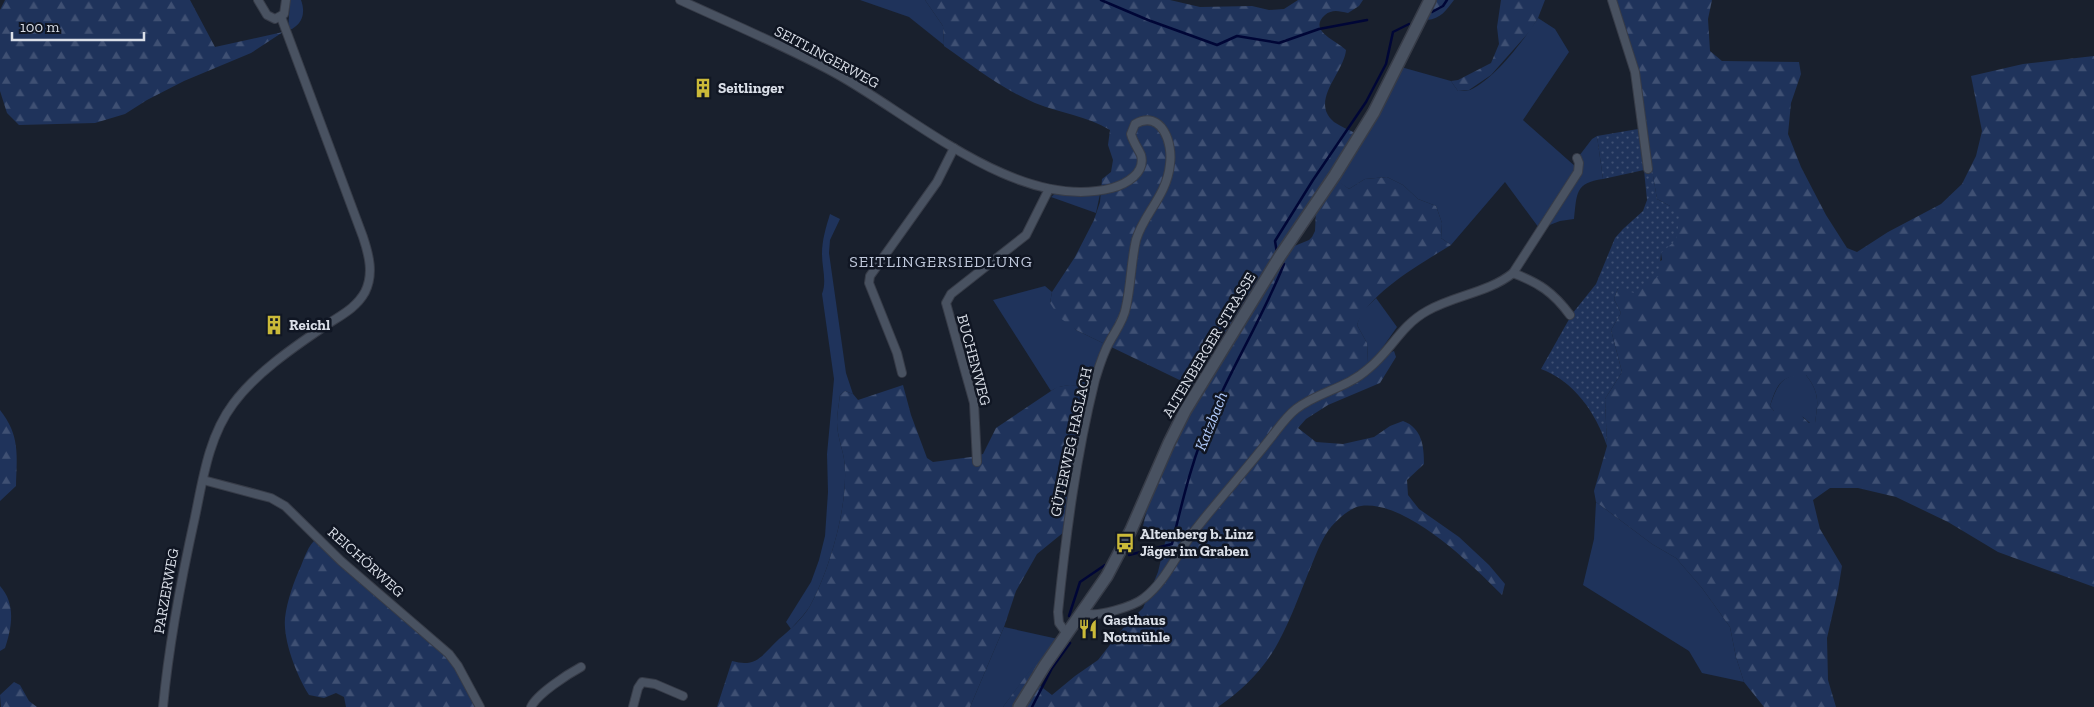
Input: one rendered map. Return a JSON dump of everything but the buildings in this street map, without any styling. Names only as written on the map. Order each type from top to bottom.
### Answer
[{"type":"street","points":[[258,0],[267,15],[275,19],[284,14],[286,0]]},
{"type":"street","name":"SEITLINGERWEG","points":[[680,0],[779,45],[837,75],[954,148]]},
{"type":"street","name":"ALTENBERGER STRASSE","points":[[1019,707],[1067,634],[1084,612],[1125,543],[1185,410],[1280,256],[1370,119],[1430,0]]},
{"type":"street","points":[[1612,0],[1634,72],[1648,169]]},
{"type":"street","name":"PARZERWEG","points":[[163,707],[166,672],[178,601],[203,480],[218,429],[234,402],[247,387],[293,349],[350,310],[359,301],[369,280],[369,257],[363,237],[281,17]]},
{"type":"street","name":"GÜTERWEG HASLACH","points":[[954,148],[1007,176],[1049,189],[1088,191],[1107,189],[1128,181],[1135,176],[1142,164],[1131,134],[1135,124],[1139,122],[1154,122],[1165,132],[1169,140],[1171,157],[1168,178],[1159,199],[1138,235],[1126,308],[1100,366],[1074,478],[1058,612],[1059,623],[1067,634]]},
{"type":"street","points":[[902,373],[897,354],[869,283],[870,276],[937,182],[954,148]]},
{"type":"street","points":[[1084,612],[1095,614],[1130,606],[1150,593],[1203,520],[1283,422],[1297,408],[1360,376],[1378,360],[1400,332],[1426,312],[1452,300],[1491,287],[1513,273],[1578,172],[1579,163],[1577,158]]},
{"type":"street","name":"BUCHENWEG","points":[[977,462],[974,403],[946,303],[952,294],[1026,235],[1049,189]]},
{"type":"street","points":[[1513,273],[1546,288],[1570,315]]},
{"type":"street","name":"REICHÖRWEG","points":[[203,480],[271,498],[285,506],[342,561],[449,654],[462,672],[480,707]]},
{"type":"street","points":[[531,707],[533,702],[581,667]]},
{"type":"street","points":[[633,707],[642,682],[655,684],[683,696]]},
{"type":"green space","points":[[5,0],[190,0],[215,47],[283,32],[251,53],[184,81],[125,114],[95,123],[19,125],[7,113],[0,91],[0,10]]},
{"type":"green space","points":[[290,0],[301,0],[303,14],[297,26],[288,31]]},
{"type":"green space","points":[[860,0],[925,0],[943,26],[944,45],[909,17]]},
{"type":"green space","points":[[925,0],[1170,0],[1200,7],[1252,6],[1269,10],[1284,9],[1298,0],[1363,0],[1359,6],[1348,13],[1330,12],[1320,21],[1322,31],[1346,50],[1344,59],[1326,96],[1327,114],[1334,122],[1355,133],[1194,387],[1076,330],[1059,317],[1050,303],[1052,292],[1075,257],[1094,220],[1100,202],[1102,179],[1111,172],[1113,160],[1108,145],[1110,130],[1092,121],[1035,103],[1011,91],[944,46],[943,26]]},
{"type":"green space","points":[[1437,0],[1454,0],[1440,16],[1427,20]]},
{"type":"green space","points":[[1501,0],[1545,0],[1538,18],[1530,31],[1491,75],[1469,90],[1458,91],[1451,81],[1458,80],[1491,63],[1499,44],[1497,27]]},
{"type":"green space","points":[[1615,0],[1712,0],[1708,19],[1710,51],[1722,61],[1799,62],[1801,74],[1791,103],[1788,134],[1801,167],[1826,215],[1847,248],[1857,252],[1888,232],[1941,204],[1962,184],[1976,156],[1982,131],[1971,76],[2023,64],[2094,56],[2094,587],[1998,552],[1948,522],[1896,497],[1858,488],[1830,488],[1813,500],[1820,529],[1842,566],[1827,638],[1828,680],[1836,707],[1764,707],[1744,682],[1736,657],[1730,627],[1702,588],[1676,558],[1652,544],[1596,502],[1594,491],[1607,446],[1605,399],[1622,372],[1611,330],[1621,313],[1614,299],[1618,288],[1662,260],[1661,253],[1670,206],[1657,199],[1647,141]],"holes":[[[1806,375],[1811,381],[1817,398],[1815,423],[1809,423],[1793,410],[1774,411],[1770,406],[1775,392],[1785,379]]]},
{"type":"green space","points":[[1538,18],[1555,29],[1569,52],[1523,120],[1576,167],[1574,174],[1539,228],[1505,182],[1451,245],[1441,238],[1442,223],[1436,206],[1418,199],[1403,185],[1387,177],[1365,179],[1349,189],[1337,181],[1380,112],[1401,67],[1451,81],[1458,91],[1470,90],[1480,85],[1499,68],[1517,48]]},
{"type":"green space","points":[[1638,129],[1644,170],[1603,179],[1597,136]]},
{"type":"green space","points":[[1597,136],[1603,179],[1587,183],[1579,191],[1574,219],[1560,221],[1547,226],[1579,174],[1579,156],[1592,139]]},
{"type":"green space","points":[[1652,169],[1657,199],[1680,214],[1676,240],[1661,253],[1659,276],[1634,293],[1618,288],[1614,299],[1621,313],[1611,330],[1622,372],[1605,399],[1607,446],[1597,422],[1582,400],[1564,381],[1541,369],[1572,314],[1596,284],[1615,238],[1643,211],[1647,200],[1644,170]]},
{"type":"green space","points":[[1387,177],[1403,185],[1418,199],[1436,206],[1442,223],[1441,238],[1451,245],[1384,290],[1363,313],[1357,325],[1367,343],[1368,363],[1374,365],[1386,354],[1394,351],[1396,357],[1380,383],[1328,405],[1306,419],[1298,428],[1316,442],[1343,444],[1374,437],[1390,426],[1403,421],[1414,428],[1421,438],[1424,464],[1407,480],[1408,495],[1419,509],[1459,537],[1489,565],[1505,584],[1502,595],[1456,552],[1418,524],[1398,513],[1379,507],[1361,506],[1341,517],[1325,536],[1288,622],[1267,660],[1245,686],[1218,707],[1026,707],[1039,685],[1052,695],[1098,660],[1124,627],[1143,608],[1158,572],[1166,538],[1143,526],[1149,500],[1183,424],[1292,247],[1312,237],[1315,231],[1316,210],[1337,180],[1349,189],[1365,179]]},
{"type":"green space","points":[[1056,193],[1100,194],[1096,213],[1051,197]]},
{"type":"green space","points":[[830,214],[840,219],[830,240],[829,253],[846,373],[853,394],[845,391],[840,395],[837,415],[838,432],[844,459],[844,494],[837,534],[825,574],[810,606],[791,629],[786,622],[811,582],[825,536],[828,492],[827,454],[834,379],[822,294],[824,279],[822,254],[823,239]]},
{"type":"green space","points":[[1045,286],[1052,292],[1050,303],[1076,330],[1107,345],[1091,387],[1065,386],[1051,391],[993,300]]},
{"type":"green space","points":[[1376,298],[1397,327],[1376,357],[1368,363],[1367,343],[1357,325],[1361,313]]},
{"type":"green space","points":[[1795,375],[1806,375],[1814,387],[1817,398],[1815,423],[1810,423],[1803,417],[1774,411],[1770,406],[1781,382]]},
{"type":"green space","points":[[903,385],[911,415],[927,458],[933,462],[983,454],[996,428],[1057,387],[1070,385],[1091,387],[1064,532],[1037,554],[1016,591],[1004,627],[970,707],[717,707],[732,661],[748,663],[759,659],[804,615],[825,574],[837,534],[844,494],[844,459],[837,422],[840,395],[845,391],[853,394],[858,400]]},
{"type":"green space","points":[[0,410],[14,437],[17,465],[16,486],[0,501]]},
{"type":"green space","points":[[1596,502],[1652,544],[1676,558],[1702,588],[1730,627],[1736,657],[1744,682],[1702,673],[1689,651],[1583,585],[1594,539]]},
{"type":"green space","points":[[316,539],[448,657],[460,672],[476,707],[346,707],[344,697],[336,693],[324,698],[309,695],[292,658],[286,637],[285,618],[296,578],[307,551]]},
{"type":"green space","points":[[0,586],[9,600],[11,624],[5,648],[0,651]]},
{"type":"green space","points":[[1004,627],[1058,639],[1039,666],[1039,659],[1003,707],[970,707]]},
{"type":"green space","points":[[1039,658],[1039,666],[1014,707],[1003,707]]},
{"type":"green space","points":[[14,682],[20,685],[29,701],[37,707],[1,707],[0,695]]},
{"type":"waterway","points":[[1101,0],[1148,20],[1217,45],[1237,36],[1279,43],[1319,29],[1367,20]]},
{"type":"waterway","name":"Katzbach","points":[[1432,12],[1443,6],[1447,0]]},
{"type":"waterway","name":"Katzbach","points":[[1277,253],[1275,241],[1313,180],[1366,102],[1386,64],[1393,32],[1409,24]]},
{"type":"waterway","name":"Katzbach","points":[[1129,555],[1172,544],[1190,475],[1207,425],[1268,301],[1284,264]]},
{"type":"waterway","name":"Katzbach","points":[[1069,616],[1080,582],[1105,565]]},
{"type":"waterway","name":"Katzbach","points":[[1032,707],[1052,668],[1070,643]]},
{"type":"place","name":"Seitlinger","points":[[703,88]]},
{"type":"place","name":"Reichl","points":[[274,325]]},
{"type":"place","name":"Altenberg b. Linz Jäger im Graben","points":[[1125,543]]},
{"type":"place","name":"Gasthaus Notmühle","points":[[1088,629]]},
{"type":"district","name":"SEITLINGERSIEDLUNG","points":[[941,261]]}]
